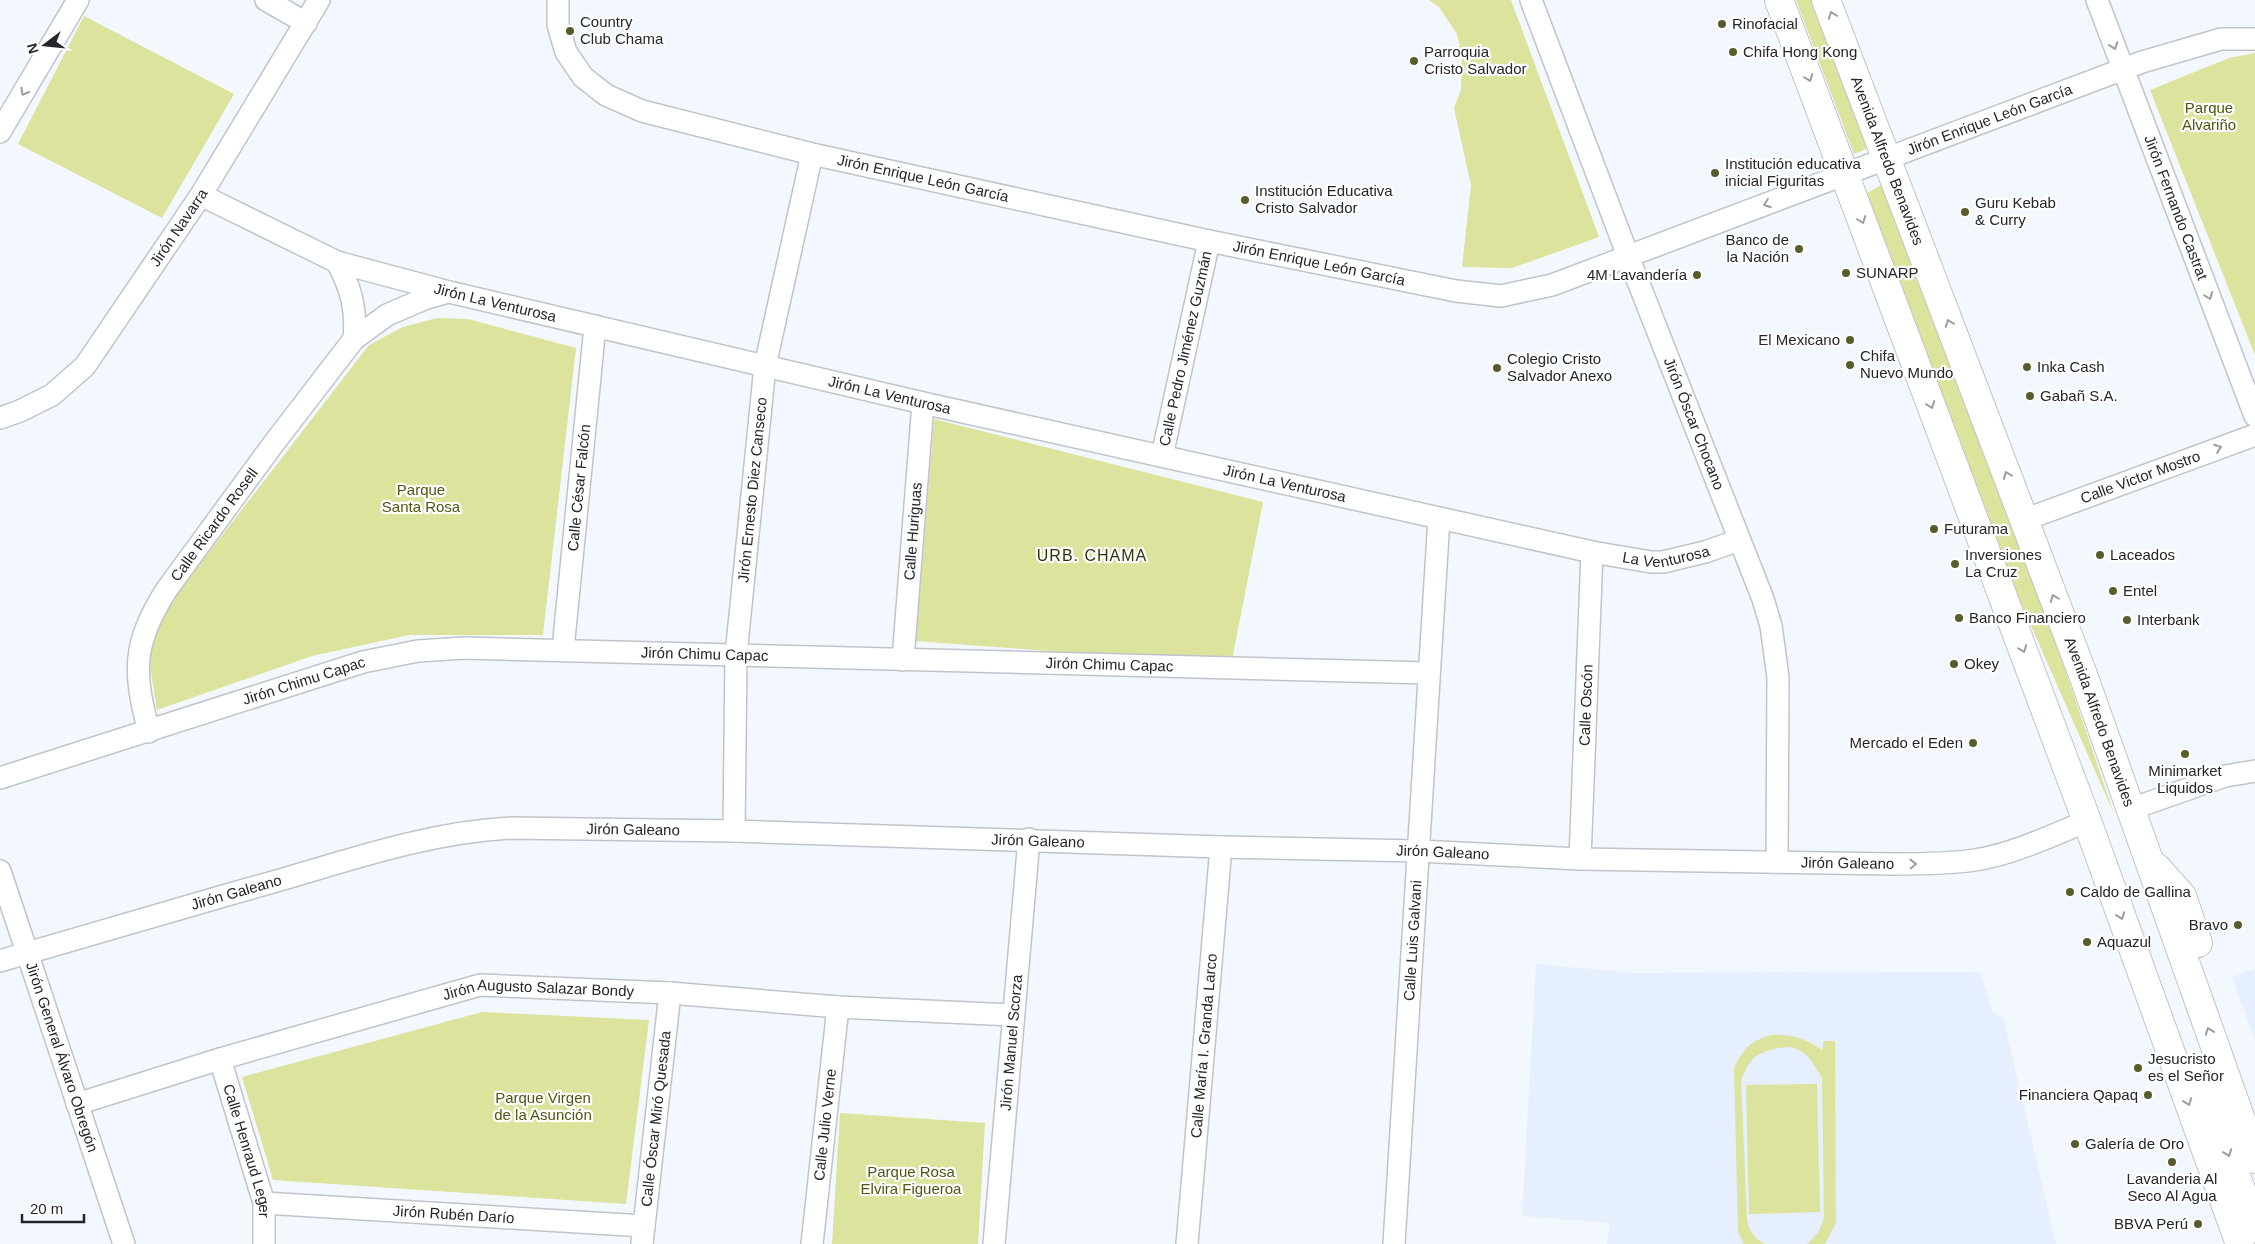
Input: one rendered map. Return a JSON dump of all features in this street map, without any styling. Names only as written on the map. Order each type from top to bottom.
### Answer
[{"type":"main road","points":[[1779,0],[2087,820],[2240,1244]]},
{"type":"main road","name":"Avenida Alfredo Benavides","points":[[1826,0],[2024,520],[2131,809],[2255,1159]]},
{"type":"main road","points":[[2087,820],[2122,865],[2255,1228]]},
{"type":"main road","name":"Avenida Alfredo Benavides","points":[[2148,857],[2182,896],[2255,1107]]},
{"type":"street","points":[[0,132],[78,0]]},
{"type":"street","points":[[266,0],[306,23]]},
{"type":"street","name":"Jirón Navarra","points":[[0,418],[20,411],[52,395],[85,366],[201,195],[319,0]]},
{"type":"street","name":"Jirón Enrique León García","points":[[558,0],[558,25],[566,52],[583,77],[606,95],[642,111],[812,154],[1209,241],[1456,291],[1501,296],[1552,285],[2122,70],[2221,39],[2255,39]]},
{"type":"street","name":"Jirón Óscar Chocano","points":[[1531,0],[1628,256],[1763,599],[1776,651],[1778,677],[1776,862]]},
{"type":"street","name":"Jirón Fernando Castrat","points":[[2097,0],[2255,416]]},
{"type":"street","name":"Jirón Ernesto Diez Canseco","points":[[734,831],[736,654],[765,366],[812,154]]},
{"type":"street","name":"Jirón La Venturosa","points":[[201,195],[337,262],[448,292],[923,402],[1592,552]]},
{"type":"street","name":"Calle Pedro Jiménez Guzmán","points":[[1162,456],[1209,241]]},
{"type":"street","points":[[337,262],[347,281],[354,302],[356,323],[354,339]]},
{"type":"street","name":"Calle Ricardo Rosell","points":[[149,732],[140,699],[137,665],[151,614],[167,589],[274,442],[354,339],[387,315],[424,299],[448,292]]},
{"type":"street","name":"Calle César Falcón","points":[[562,649],[596,326]]},
{"type":"street","name":"Calle Huriguas","points":[[903,660],[923,402]]},
{"type":"street","name":"Calle Victor Mostro","points":[[2024,520],[2255,435]]},
{"type":"street","name":"Calle Luis Galvani","points":[[1394,1244],[1438,518]]},
{"type":"street","name":"La Venturosa","points":[[1592,552],[1651,562],[1668,562],[1739,540]]},
{"type":"street","name":"Calle Oscón","points":[[1580,859],[1592,552]]},
{"type":"street","name":"Jirón Chimu Capac","points":[[0,778],[149,732],[363,662],[418,651],[464,648],[562,649],[903,660],[1429,673]]},
{"type":"street","points":[[2131,809],[2225,776],[2255,771]]},
{"type":"street","name":"Jirón Galeano","points":[[0,961],[383,850],[448,834],[511,828],[734,831],[1029,839],[1221,847],[1419,851],[1580,859],[1935,864],[1975,860],[2023,846],[2087,820]]},
{"type":"street","name":"Jirón Manuel Scorza","points":[[994,1244],[1029,839]]},
{"type":"street","name":"Calle María I. Granda Larco","points":[[1187,1244],[1221,847]]},
{"type":"street","name":"Jirón General Álvaro Obregón","points":[[0,871],[124,1244]]},
{"type":"street","name":"Jirón Augusto Salazar Bondy","points":[[78,1104],[220,1059],[471,986],[670,993],[838,1007],[1013,1015]]},
{"type":"street","name":"Calle Óscar Miró Quesada","points":[[643,1235],[670,993]]},
{"type":"street","name":"Calle Julio Verne","points":[[812,1244],[838,1007]]},
{"type":"street","name":"Calle Henraud Leger","points":[[220,1059],[264,1204],[264,1244]]},
{"type":"street","name":"Jirón Rubén Darío","points":[[264,1204],[643,1235]]},
{"type":"shaded area","points":[[1536,964],[1633,973],[1980,972],[1993,1013],[2003,1017],[2056,1244],[1607,1244],[1610,1223],[1522,1216]]},
{"type":"shaded area","points":[[2255,969],[2255,1041],[2232,977]]},
{"type":"green space","points":[[1429,0],[1511,0],[1599,237],[1512,268],[1462,267],[1471,185],[1454,108],[1461,90],[1462,57],[1457,34],[1439,7]]},
{"type":"green space","points":[[1796,0],[1819,0],[1875,145],[1854,154]]},
{"type":"green space","points":[[84,16],[234,94],[162,218],[18,144]]},
{"type":"green space","name":"Parque Alvariño","points":[[2255,53],[2255,355],[2150,90],[2229,58]]},
{"type":"green space","points":[[1883,184],[2051,628],[2114,814],[1991,535],[1867,193]]},
{"type":"green space","name":"Parque Santa Rosa","points":[[437,318],[468,319],[576,348],[543,635],[409,635],[312,656],[157,710],[148,655],[159,621],[179,591],[369,345],[403,327]]},
{"type":"green space","points":[[934,419],[1263,502],[1231,665],[916,641]]},
{"type":"green space","name":"Parque Virgen de la Asunción","points":[[482,1012],[649,1020],[626,1204],[273,1180],[242,1077]]},
{"type":"green space","points":[[1771,1035],[1785,1035],[1798,1038],[1810,1042],[1822,1050],[1824,1041],[1835,1041],[1836,1223],[1825,1244],[1807,1244],[1818,1232],[1824,1217],[1822,1078],[1808,1057],[1797,1049],[1787,1047],[1776,1048],[1755,1057],[1741,1080],[1747,1220],[1753,1234],[1765,1244],[1744,1244],[1738,1232],[1734,1068],[1741,1055],[1752,1043]]},
{"type":"green space","points":[[1817,1084],[1820,1212],[1749,1214],[1746,1085]]},
{"type":"green space","name":"Parque Rosa Elvira Figueroa","points":[[840,1113],[985,1123],[978,1244],[832,1244]]},
{"type":"place","name":"Rinofacial","points":[[1722,24]]},
{"type":"place","name":"Country Club Chama","points":[[570,31]]},
{"type":"place","name":"Chifa Hong Kong","points":[[1733,52]]},
{"type":"place","name":"Parroquia Cristo Salvador","points":[[1414,61]]},
{"type":"place","name":"Institución educativa inicial Figuritas","points":[[1715,173]]},
{"type":"place","name":"Institución Educativa Cristo Salvador","points":[[1245,200]]},
{"type":"place","name":"Guru Kebab & Curry","points":[[1965,212]]},
{"type":"place","name":"Banco de la Nación","points":[[1799,249]]},
{"type":"place","name":"SUNARP","points":[[1846,273]]},
{"type":"place","name":"4M Lavandería","points":[[1697,275]]},
{"type":"place","name":"El Mexicano","points":[[1850,340]]},
{"type":"place","name":"Chifa Nuevo Mundo","points":[[1850,365]]},
{"type":"place","name":"Inka Cash","points":[[2027,367]]},
{"type":"place","name":"Colegio Cristo Salvador Anexo","points":[[1497,368]]},
{"type":"place","name":"Gabañ S.A.","points":[[2030,396]]},
{"type":"place","name":"Futurama","points":[[1934,529]]},
{"type":"place","name":"Laceados","points":[[2100,555]]},
{"type":"place","name":"Inversiones La Cruz","points":[[1955,564]]},
{"type":"place","name":"Entel","points":[[2113,591]]},
{"type":"place","name":"Banco Financiero","points":[[1959,618]]},
{"type":"place","name":"Interbank","points":[[2127,620]]},
{"type":"place","name":"Okey","points":[[1954,664]]},
{"type":"place","name":"Mercado el Eden","points":[[1973,743]]},
{"type":"place","name":"Minimarket Liquidos","points":[[2185,754]]},
{"type":"place","name":"Caldo de Gallina","points":[[2070,892]]},
{"type":"place","name":"Bravo","points":[[2238,925]]},
{"type":"place","name":"Aquazul","points":[[2087,942]]},
{"type":"place","name":"Jesucristo es el Señor","points":[[2138,1068]]},
{"type":"place","name":"Financiera Qapaq","points":[[2148,1095]]},
{"type":"place","name":"Galería de Oro","points":[[2075,1144]]},
{"type":"place","name":"Lavanderia Al Seco Al Agua","points":[[2172,1162]]},
{"type":"place","name":"BBVA Perú","points":[[2198,1224]]},
{"type":"district","name":"URB. CHAMA","points":[[1092,555]]}]
